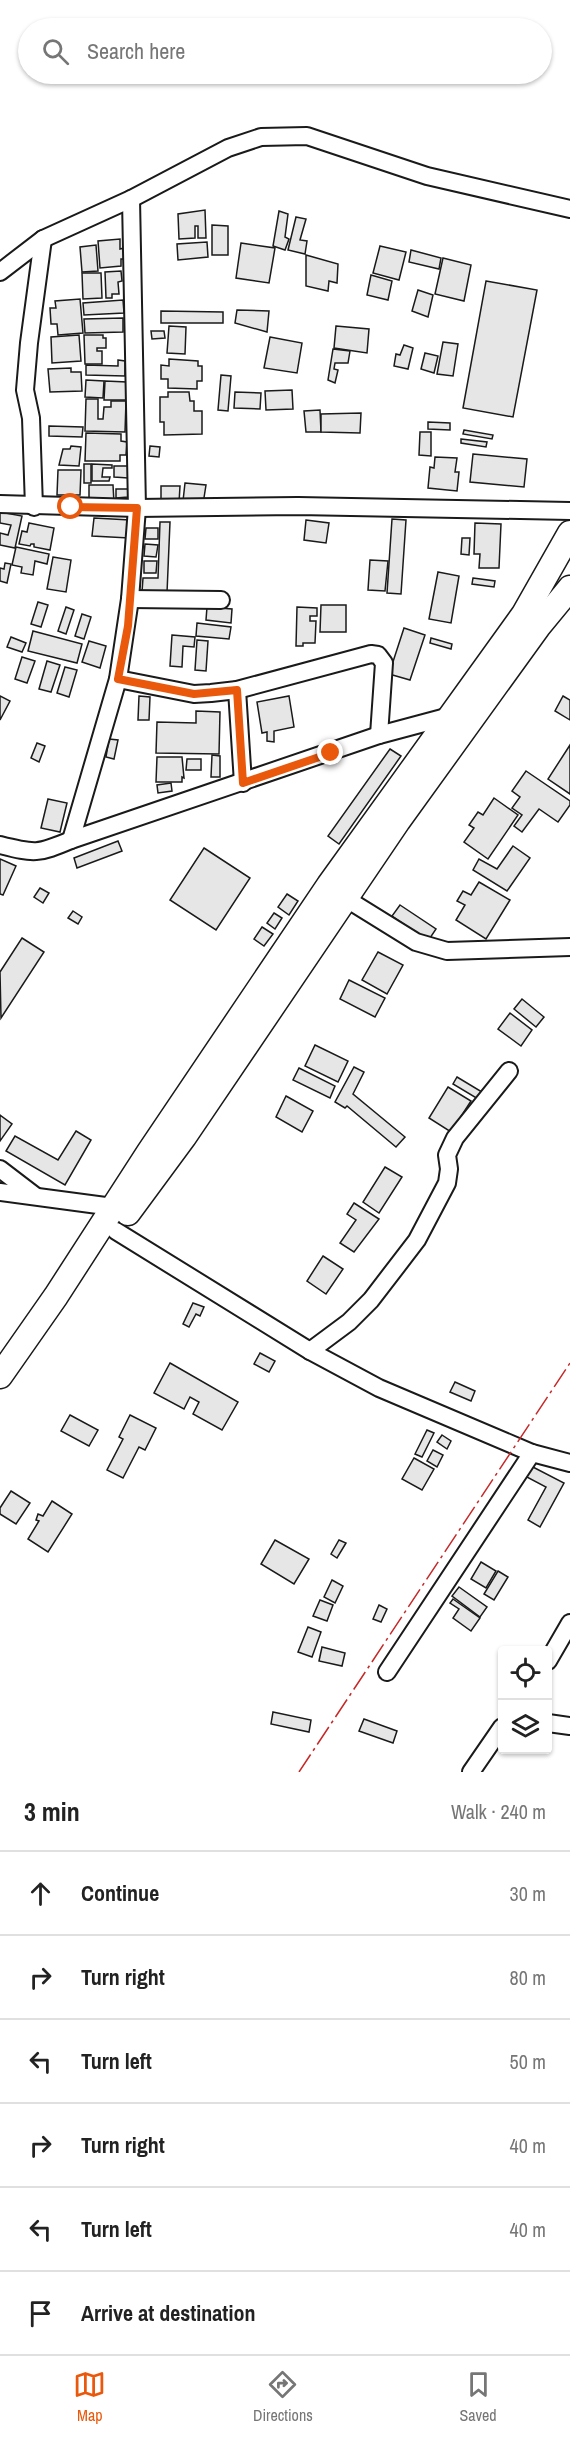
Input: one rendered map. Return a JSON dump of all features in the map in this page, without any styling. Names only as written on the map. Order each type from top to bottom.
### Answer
[{"type":"highway","points":[[0,1376],[56,1296],[84,1270],[317,903],[524,614],[570,534]]},
{"type":"highway","points":[[115,1219],[184,1137],[345,898],[531,637],[570,588]]},
{"type":"street","points":[[0,272],[43,239],[131,199],[228,148],[261,137],[307,136],[427,176],[570,208]]},
{"type":"street","points":[[71,840],[118,679],[130,599],[137,508],[131,199]]},
{"type":"street","points":[[34,507],[32,428],[26,390],[29,343],[43,239]]},
{"type":"street","points":[[0,504],[34,507],[298,506],[570,511]]},
{"type":"street","points":[[130,599],[221,600]]},
{"type":"street","points":[[118,679],[194,694],[237,690],[371,654],[378,655],[384,663],[379,735]]},
{"type":"street","points":[[237,690],[243,783]]},
{"type":"street","points":[[0,845],[24,851],[43,852],[71,840],[379,735],[450,716]]},
{"type":"street","points":[[345,898],[416,942],[447,951],[570,947]]},
{"type":"street","points":[[310,1351],[349,1322],[371,1300],[417,1240],[447,1183],[449,1169],[447,1155],[455,1138],[509,1071]]},
{"type":"street","points":[[0,1169],[38,1197]]},
{"type":"street","points":[[0,1192],[38,1197],[115,1219],[310,1351],[379,1388],[532,1453],[570,1463]]},
{"type":"street","points":[[387,1672],[532,1453]]},
{"type":"street","points":[[552,1654],[570,1623]]},
{"type":"street","points":[[552,1723],[570,1725]]},
{"type":"street","points":[[471,1772],[498,1733]]},
{"type":"building","points":[[205,210],[206,238],[198,238],[198,226],[195,226],[195,238],[179,239],[178,214]]},
{"type":"building","points":[[279,211],[288,214],[285,237],[289,239],[285,250],[273,246]]},
{"type":"building","points":[[296,217],[306,219],[300,240],[307,241],[305,254],[288,250]]},
{"type":"building","points":[[212,225],[228,226],[228,255],[212,255]]},
{"type":"building","points":[[120,239],[120,249],[124,248],[125,259],[121,259],[121,266],[100,268],[98,241]]},
{"type":"building","points":[[207,242],[208,257],[178,260],[177,244]]},
{"type":"building","points":[[241,243],[275,248],[269,283],[236,278]]},
{"type":"building","points":[[96,245],[98,271],[82,272],[80,247]]},
{"type":"building","points":[[380,246],[406,252],[399,280],[373,273]]},
{"type":"building","points":[[411,250],[441,258],[439,269],[409,262]]},
{"type":"building","points":[[306,255],[338,264],[337,283],[329,281],[328,291],[306,286]]},
{"type":"building","points":[[443,258],[471,265],[464,301],[435,294]]},
{"type":"building","points":[[121,271],[122,281],[118,282],[119,294],[112,294],[112,298],[106,298],[105,272]]},
{"type":"building","points":[[82,273],[101,273],[102,298],[83,299]]},
{"type":"building","points":[[371,275],[392,281],[388,300],[367,295]]},
{"type":"building","points":[[486,281],[537,290],[513,417],[463,408]]},
{"type":"building","points":[[418,290],[433,295],[428,317],[412,311]]},
{"type":"building","points":[[80,299],[83,333],[58,335],[57,324],[51,324],[50,308],[56,308],[55,301]]},
{"type":"building","points":[[123,300],[124,313],[84,315],[83,303]]},
{"type":"building","points":[[237,310],[269,311],[267,332],[235,323]]},
{"type":"building","points":[[161,311],[223,312],[223,323],[161,323]]},
{"type":"building","points":[[123,318],[123,332],[85,333],[84,319]]},
{"type":"building","points":[[169,326],[186,327],[185,354],[167,353]]},
{"type":"building","points":[[336,326],[369,329],[367,353],[334,348]]},
{"type":"building","points":[[151,331],[164,331],[165,338],[152,339]]},
{"type":"building","points":[[79,335],[81,361],[52,363],[51,337]]},
{"type":"building","points":[[84,335],[103,335],[103,338],[106,338],[106,348],[97,348],[97,351],[102,351],[102,364],[85,364]]},
{"type":"building","points":[[270,337],[302,343],[297,373],[264,368]]},
{"type":"building","points":[[443,342],[458,344],[453,376],[437,374]]},
{"type":"building","points":[[404,345],[413,348],[408,369],[394,366],[396,354],[400,355]]},
{"type":"building","points":[[333,349],[350,351],[348,363],[335,363],[334,369],[338,370],[335,383],[328,380]]},
{"type":"building","points":[[425,353],[438,356],[434,373],[421,369]]},
{"type":"building","points":[[169,359],[198,361],[198,366],[202,366],[202,381],[197,381],[197,389],[168,388],[168,379],[161,379],[161,365],[169,366]]},
{"type":"building","points":[[118,360],[125,361],[125,376],[86,375],[86,365],[118,366]]},
{"type":"building","points":[[71,368],[71,372],[81,372],[82,391],[50,392],[48,369]]},
{"type":"building","points":[[221,375],[231,376],[228,411],[218,410]]},
{"type":"building","points":[[86,380],[104,381],[103,398],[85,397]]},
{"type":"building","points":[[105,381],[127,382],[126,400],[104,400]]},
{"type":"building","points":[[292,390],[293,409],[266,410],[265,391]]},
{"type":"building","points":[[168,392],[189,392],[190,401],[194,401],[194,411],[202,411],[202,434],[164,435],[164,422],[160,422],[160,397],[168,397]]},
{"type":"building","points":[[235,392],[261,393],[260,409],[234,408]]},
{"type":"building","points":[[86,399],[98,399],[98,419],[103,419],[104,407],[111,407],[111,401],[126,401],[125,432],[85,431]]},
{"type":"building","points":[[320,410],[321,432],[306,432],[304,411]]},
{"type":"building","points":[[361,413],[360,433],[321,432],[321,414]]},
{"type":"building","points":[[428,422],[450,423],[450,430],[428,429]]},
{"type":"building","points":[[49,426],[83,427],[82,437],[49,436]]},
{"type":"building","points":[[464,430],[493,435],[492,439],[463,434]]},
{"type":"building","points":[[420,432],[431,432],[431,456],[419,455]]},
{"type":"building","points":[[86,433],[121,434],[121,441],[127,442],[126,455],[120,455],[120,461],[85,461]]},
{"type":"building","points":[[461,439],[487,442],[486,447],[461,443]]},
{"type":"building","points":[[71,446],[81,447],[79,466],[59,465],[63,449],[70,449]]},
{"type":"building","points":[[150,446],[160,447],[159,457],[149,456]]},
{"type":"building","points":[[473,454],[527,459],[524,487],[470,482]]},
{"type":"building","points":[[435,457],[457,458],[455,472],[459,472],[457,491],[428,488],[430,467],[434,468]]},
{"type":"building","points":[[84,464],[91,464],[91,483],[84,483]]},
{"type":"building","points":[[92,464],[112,465],[112,468],[103,468],[102,477],[110,477],[109,481],[92,481]]},
{"type":"building","points":[[114,466],[128,466],[128,478],[114,477]]},
{"type":"building","points":[[58,470],[81,470],[80,495],[57,495]]},
{"type":"building","points":[[185,483],[206,485],[203,504],[183,501]]},
{"type":"building","points":[[89,485],[113,485],[114,503],[89,504]]},
{"type":"building","points":[[161,486],[180,486],[179,503],[161,503]]},
{"type":"building","points":[[116,489],[128,489],[128,497],[116,498]]},
{"type":"building","points":[[0,512],[22,516],[15,548],[0,545],[0,533],[8,535],[11,525],[0,523]]},
{"type":"building","points":[[94,518],[130,520],[129,538],[92,536]]},
{"type":"building","points":[[392,519],[406,520],[401,594],[387,593]]},
{"type":"building","points":[[306,520],[329,523],[326,543],[304,540]]},
{"type":"building","points":[[160,522],[170,522],[167,593],[142,592],[143,578],[158,578]]},
{"type":"building","points":[[29,523],[54,528],[50,550],[34,547],[34,544],[30,546],[19,544],[22,531],[27,532]]},
{"type":"building","points":[[475,523],[501,524],[499,568],[479,568],[480,554],[474,554]]},
{"type":"building","points":[[146,528],[158,528],[158,539],[145,539]]},
{"type":"building","points":[[462,538],[470,538],[469,555],[461,554]]},
{"type":"building","points":[[145,544],[158,545],[156,557],[144,556]]},
{"type":"building","points":[[16,547],[49,554],[47,564],[35,561],[33,575],[21,573],[22,567],[12,565]]},
{"type":"building","points":[[53,557],[71,560],[66,592],[47,589]]},
{"type":"building","points":[[370,560],[388,561],[385,591],[368,590]]},
{"type":"building","points":[[144,561],[157,561],[156,573],[144,573]]},
{"type":"building","points":[[5,563],[11,564],[7,583],[0,581],[0,568],[4,569]]},
{"type":"building","points":[[438,572],[459,576],[451,623],[429,619]]},
{"type":"building","points":[[473,578],[495,581],[494,587],[472,584]]},
{"type":"building","points":[[38,602],[48,605],[41,627],[31,624]]},
{"type":"building","points":[[321,605],[346,605],[346,632],[320,632]]},
{"type":"building","points":[[66,607],[74,610],[66,634],[58,631]]},
{"type":"building","points":[[207,607],[232,609],[231,623],[206,620]]},
{"type":"building","points":[[297,607],[317,608],[317,616],[310,616],[310,621],[316,621],[315,643],[303,643],[303,646],[296,646]]},
{"type":"building","points":[[82,614],[91,617],[84,639],[75,636]]},
{"type":"building","points":[[197,623],[231,627],[229,639],[196,636]]},
{"type":"building","points":[[404,628],[425,635],[410,680],[389,674]]},
{"type":"building","points":[[33,631],[82,644],[77,663],[28,651]]},
{"type":"building","points":[[172,635],[195,637],[194,647],[183,646],[182,667],[170,666]]},
{"type":"building","points":[[11,637],[26,643],[22,652],[7,647]]},
{"type":"building","points":[[431,638],[452,644],[451,649],[430,643]]},
{"type":"building","points":[[197,640],[208,641],[206,671],[195,670]]},
{"type":"building","points":[[89,641],[106,646],[100,668],[82,662]]},
{"type":"building","points":[[22,657],[35,661],[27,683],[15,679]]},
{"type":"building","points":[[47,661],[60,665],[51,692],[39,689]]},
{"type":"building","points":[[65,667],[77,670],[69,697],[57,693]]},
{"type":"building","points":[[0,696],[10,701],[0,720]]},
{"type":"building","points":[[139,696],[150,697],[149,720],[138,720]]},
{"type":"building","points":[[289,696],[294,727],[274,731],[274,742],[267,741],[267,732],[262,733],[257,702]]},
{"type":"building","points":[[563,696],[570,700],[570,720],[555,711]]},
{"type":"building","points":[[196,711],[220,712],[219,754],[156,753],[157,722],[196,723]]},
{"type":"building","points":[[109,739],[118,740],[114,759],[106,757]]},
{"type":"building","points":[[37,743],[45,746],[39,762],[31,758]]},
{"type":"building","points":[[570,745],[570,794],[548,779]]},
{"type":"building","points":[[390,749],[401,756],[339,844],[328,836]]},
{"type":"building","points":[[212,755],[220,756],[220,777],[211,777]]},
{"type":"building","points":[[157,757],[182,757],[184,778],[182,777],[182,782],[156,782]]},
{"type":"building","points":[[187,759],[201,759],[201,770],[186,770]]},
{"type":"building","points":[[526,771],[570,801],[570,805],[558,822],[539,809],[522,832],[514,826],[522,815],[512,808],[520,797],[512,791]]},
{"type":"building","points":[[171,783],[172,791],[158,793],[157,785]]},
{"type":"building","points":[[494,798],[518,815],[488,859],[464,842],[474,828],[469,825],[478,812],[483,815]]},
{"type":"building","points":[[48,799],[67,803],[60,832],[41,828]]},
{"type":"building","points":[[118,841],[122,851],[77,868],[74,858]]},
{"type":"building","points":[[513,846],[530,858],[507,891],[473,870],[479,859],[497,869]]},
{"type":"building","points":[[204,848],[250,878],[216,930],[170,900]]},
{"type":"building","points":[[0,859],[16,866],[3,895],[0,894]]},
{"type":"building","points":[[479,882],[510,900],[486,939],[456,920],[465,905],[457,901],[463,891],[471,895]]},
{"type":"building","points":[[40,888],[49,893],[43,903],[34,897]]},
{"type":"building","points":[[287,894],[298,901],[289,915],[278,907]]},
{"type":"building","points":[[400,905],[436,929],[428,941],[392,916]]},
{"type":"building","points":[[73,911],[82,917],[78,924],[68,918]]},
{"type":"building","points":[[274,913],[282,918],[275,929],[267,923]]},
{"type":"building","points":[[262,927],[273,934],[264,946],[254,939]]},
{"type":"building","points":[[22,938],[44,952],[1,1018],[0,972]]},
{"type":"building","points":[[378,952],[403,965],[387,994],[362,980]]},
{"type":"building","points":[[349,980],[385,998],[375,1017],[340,999]]},
{"type":"building","points":[[522,999],[544,1017],[536,1027],[514,1009]]},
{"type":"building","points":[[510,1013],[532,1030],[521,1046],[498,1029]]},
{"type":"building","points":[[315,1045],[348,1061],[338,1082],[305,1066]]},
{"type":"building","points":[[354,1067],[364,1072],[353,1094],[405,1137],[396,1147],[347,1106],[345,1108],[335,1102]]},
{"type":"building","points":[[299,1068],[335,1086],[330,1098],[293,1080]]},
{"type":"building","points":[[457,1077],[482,1092],[478,1099],[453,1084]]},
{"type":"building","points":[[448,1087],[471,1101],[451,1132],[429,1118]]},
{"type":"building","points":[[286,1096],[313,1111],[302,1132],[276,1117]]},
{"type":"building","points":[[0,1115],[12,1124],[0,1141]]},
{"type":"building","points":[[76,1131],[91,1140],[65,1185],[6,1151],[15,1136],[58,1160]]},
{"type":"building","points":[[385,1167],[402,1177],[379,1213],[363,1202]]},
{"type":"building","points":[[354,1203],[379,1219],[354,1252],[340,1243],[356,1220],[347,1214]]},
{"type":"building","points":[[323,1256],[343,1269],[326,1294],[307,1281]]},
{"type":"building","points":[[193,1303],[204,1307],[200,1316],[196,1314],[189,1327],[183,1324]]},
{"type":"building","points":[[260,1353],[275,1361],[269,1372],[254,1364]]},
{"type":"building","points":[[170,1363],[238,1402],[222,1430],[193,1414],[199,1402],[190,1397],[184,1409],[154,1393]]},
{"type":"building","points":[[455,1382],[475,1391],[471,1401],[450,1392]]},
{"type":"building","points":[[70,1415],[98,1430],[89,1446],[61,1431]]},
{"type":"building","points":[[130,1415],[156,1428],[145,1450],[139,1447],[123,1478],[107,1470],[123,1439],[119,1437]]},
{"type":"building","points":[[427,1430],[434,1433],[422,1457],[415,1454]]},
{"type":"building","points":[[442,1435],[451,1441],[447,1449],[437,1442]]},
{"type":"building","points":[[433,1450],[443,1455],[437,1467],[427,1461]]},
{"type":"building","points":[[414,1458],[434,1469],[422,1490],[402,1479]]},
{"type":"building","points":[[529,1465],[564,1483],[540,1527],[528,1520],[546,1487],[523,1475]]},
{"type":"building","points":[[11,1491],[30,1503],[16,1524],[0,1514],[0,1508]]},
{"type":"building","points":[[52,1501],[72,1514],[48,1552],[28,1539],[39,1521],[36,1520],[38,1514],[43,1516]]},
{"type":"building","points":[[275,1540],[309,1559],[294,1584],[261,1564]]},
{"type":"building","points":[[339,1540],[346,1543],[337,1558],[331,1554]]},
{"type":"building","points":[[481,1562],[496,1571],[486,1588],[471,1579]]},
{"type":"building","points":[[498,1571],[508,1577],[494,1600],[484,1594]]},
{"type":"building","points":[[332,1580],[343,1586],[335,1603],[324,1597]]},
{"type":"building","points":[[459,1587],[487,1607],[480,1617],[452,1596]]},
{"type":"building","points":[[453,1599],[480,1618],[471,1631],[453,1618],[459,1609],[450,1603]]},
{"type":"building","points":[[320,1600],[333,1605],[327,1621],[313,1616]]},
{"type":"building","points":[[379,1605],[387,1609],[381,1622],[373,1619]]},
{"type":"building","points":[[308,1627],[321,1632],[312,1657],[298,1652]]},
{"type":"building","points":[[322,1647],[345,1653],[342,1666],[319,1661]]},
{"type":"building","points":[[273,1712],[311,1720],[309,1732],[271,1724]]},
{"type":"building","points":[[364,1719],[397,1731],[393,1743],[359,1731]]},
{"type":"power","points":[[299,1772],[570,1363]]},
{"type":"route","points":[[71,507],[137,508],[128,626],[118,679],[194,694],[237,690],[243,783],[331,753]]}]
